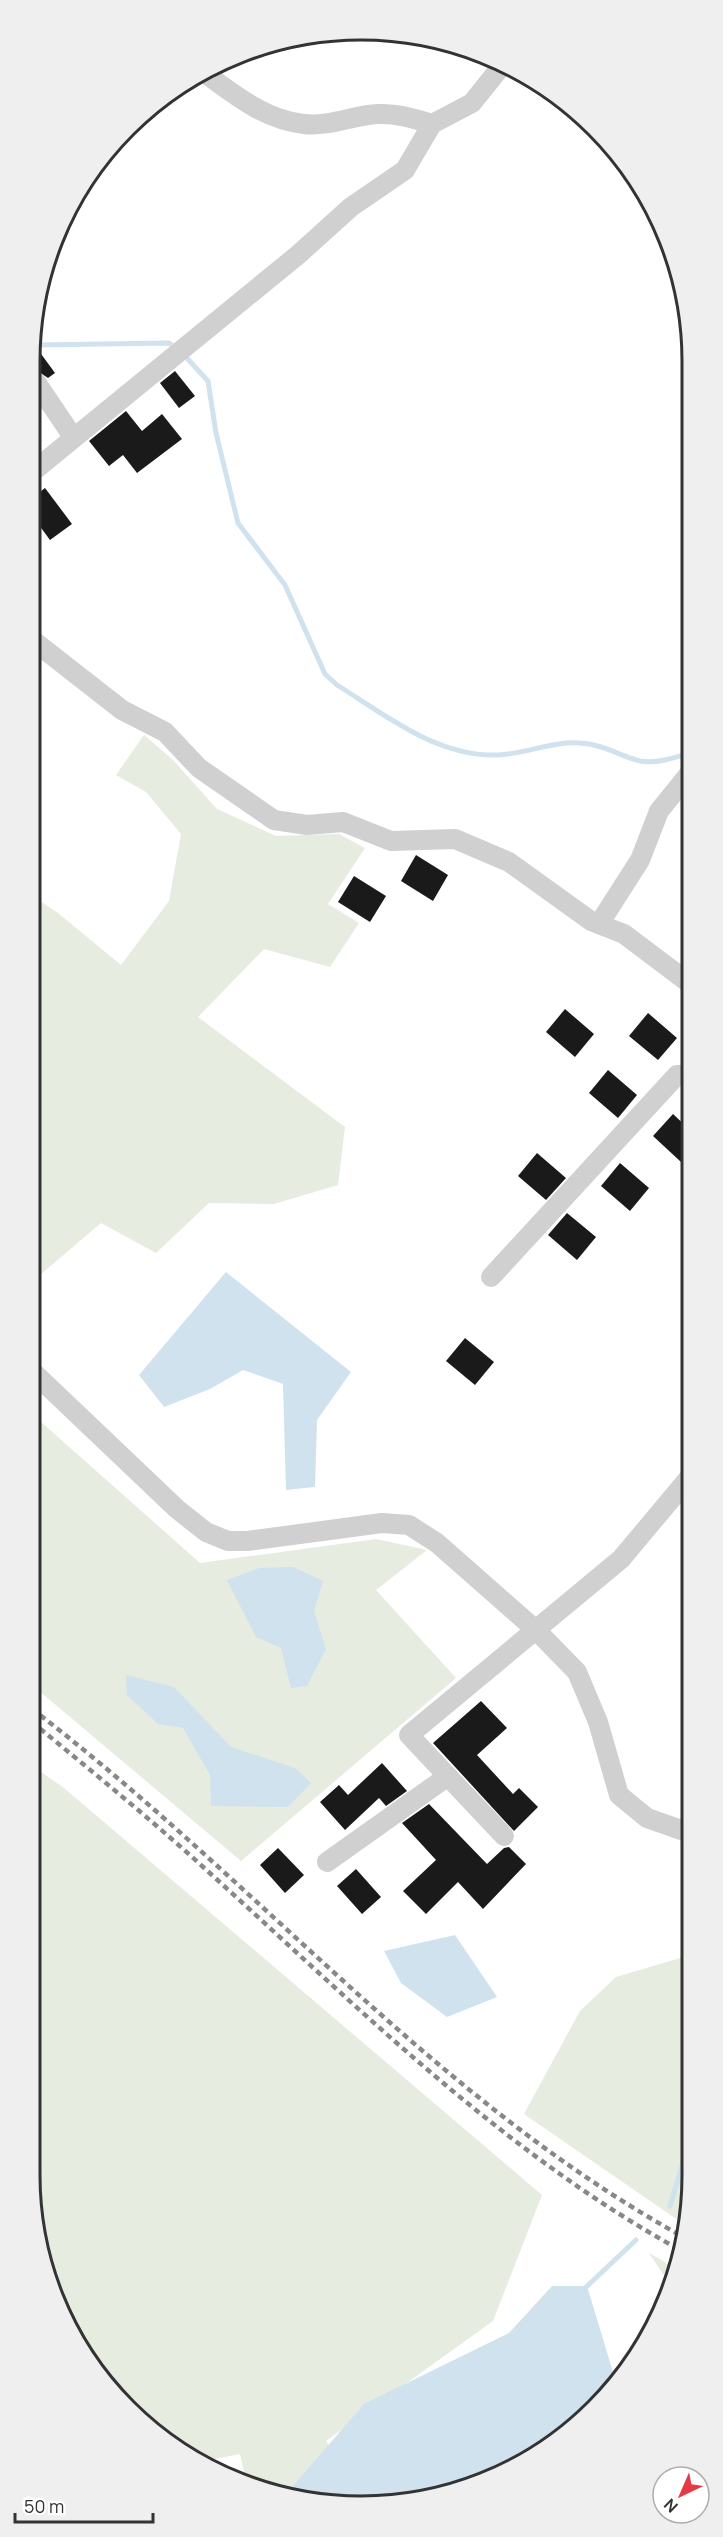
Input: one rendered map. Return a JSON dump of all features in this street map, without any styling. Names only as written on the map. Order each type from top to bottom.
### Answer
[{"type":"street","points":[[40,466],[290,261],[351,207],[405,170],[432,124],[472,103],[497,71]]},
{"type":"street","points":[[212,78],[247,104],[277,118],[305,124],[334,123],[378,114],[409,117],[432,124]]},
{"type":"street","points":[[40,388],[73,437]]},
{"type":"street","points":[[40,646],[122,710],[165,732],[199,768],[274,820],[307,825],[343,822],[391,841],[455,839],[508,862],[591,921],[624,934],[682,978]]},
{"type":"street","points":[[599,924],[640,860],[659,811],[682,783]]},
{"type":"street","points":[[491,1277],[677,1076],[682,1076]]},
{"type":"street","points":[[40,1379],[177,1509],[206,1532],[228,1541],[247,1541],[382,1523],[409,1525],[437,1543],[537,1631],[578,1672],[598,1722],[619,1795],[647,1818],[682,1830]]},
{"type":"street","points":[[504,1836],[410,1734],[621,1559],[682,1486]]},
{"type":"street","points":[[327,1862],[448,1776]]},
{"type":"shaded area","points":[[144,735],[172,759],[217,809],[276,836],[339,834],[365,848],[328,904],[359,923],[330,967],[264,949],[198,1017],[345,1127],[338,1185],[274,1204],[209,1203],[156,1253],[101,1223],[40,1275],[40,901],[121,965],[169,901],[181,834],[146,792],[116,775]]},
{"type":"shaded area","points":[[40,1420],[200,1563],[376,1539],[427,1550],[376,1590],[456,1678],[241,1861],[40,1692]]},
{"type":"shaded area","points":[[40,1771],[64,1788],[542,2195],[493,2321],[326,2441],[357,2496],[320,2494],[278,2486],[258,2479],[244,2474],[240,2454],[213,2459],[201,2453],[150,2417],[120,2387],[84,2336],[65,2298],[51,2259],[43,2217],[40,2176]]},
{"type":"shaded area","points":[[682,1957],[682,2196],[679,2221],[524,2114],[580,2011],[616,1977]]},
{"type":"shaded area","points":[[649,2253],[670,2265],[665,2278]]},
{"type":"water","points":[[226,1272],[351,1372],[317,1420],[315,1487],[286,1490],[283,1384],[243,1370],[210,1389],[164,1407],[139,1375]]},
{"type":"water","points":[[293,1567],[323,1581],[314,1611],[326,1649],[307,1686],[291,1688],[281,1648],[256,1637],[227,1580],[259,1568]]},
{"type":"water","points":[[126,1675],[174,1687],[231,1747],[295,1768],[311,1783],[288,1807],[211,1806],[210,1775],[183,1728],[158,1724],[127,1695]]},
{"type":"water","points":[[455,1935],[497,1997],[447,2017],[401,1983],[384,1951]]},
{"type":"water","points":[[552,2286],[587,2286],[614,2374],[573,2417],[557,2430],[522,2453],[465,2479],[445,2486],[382,2496],[341,2496],[292,2489],[364,2404],[509,2333]]},
{"type":"building","points":[[40,353],[55,373],[48,378],[40,373]]},
{"type":"building","points":[[175,371],[195,396],[179,408],[160,383]]},
{"type":"building","points":[[126,411],[142,431],[162,414],[182,439],[137,473],[123,455],[109,466],[89,441]]},
{"type":"building","points":[[45,488],[72,524],[50,540],[40,526],[40,492]]},
{"type":"building","points":[[416,855],[448,875],[433,901],[401,881]]},
{"type":"building","points":[[354,876],[386,896],[370,922],[338,902]]},
{"type":"building","points":[[565,1009],[594,1034],[575,1057],[546,1032]]},
{"type":"building","points":[[648,1013],[677,1038],[658,1060],[629,1036]]},
{"type":"building","points":[[608,1070],[637,1095],[618,1118],[589,1093]]},
{"type":"building","points":[[673,1114],[682,1122],[682,1161],[681,1162],[653,1136]]},
{"type":"building","points":[[537,1153],[566,1178],[546,1200],[518,1176]]},
{"type":"building","points":[[620,1163],[649,1188],[630,1211],[601,1186]]},
{"type":"building","points":[[567,1213],[596,1237],[577,1260],[548,1235]]},
{"type":"building","points":[[465,1338],[494,1362],[475,1385],[446,1361]]},
{"type":"building","points":[[481,1701],[507,1728],[477,1755],[513,1794],[519,1788],[538,1807],[514,1831],[433,1743]]},
{"type":"building","points":[[382,1763],[407,1791],[386,1806],[379,1798],[345,1830],[320,1802],[339,1785],[348,1795]]},
{"type":"building","points":[[429,1804],[487,1864],[504,1848],[509,1847],[526,1864],[483,1909],[458,1882],[426,1914],[403,1891],[436,1860],[402,1823]]},
{"type":"building","points":[[278,1848],[304,1875],[285,1893],[260,1865]]},
{"type":"building","points":[[356,1869],[381,1897],[362,1914],[337,1886]]},
{"type":"waterway","points":[[41,345],[169,343],[177,349]]},
{"type":"waterway","points":[[184,355],[208,381],[216,433],[238,523],[285,585],[325,674],[337,685],[394,721],[433,742],[476,754],[508,754],[569,743],[588,744],[646,762],[682,755]]},
{"type":"waterway","points":[[670,2206],[682,2166]]},
{"type":"waterway","points":[[584,2289],[636,2240]]},
{"type":"railway","points":[[40,1715],[114,1775],[350,1987],[511,2123],[597,2184],[677,2233]]},
{"type":"railway","points":[[40,1729],[160,1829],[373,2022],[491,2122],[616,2212],[674,2246]]}]
